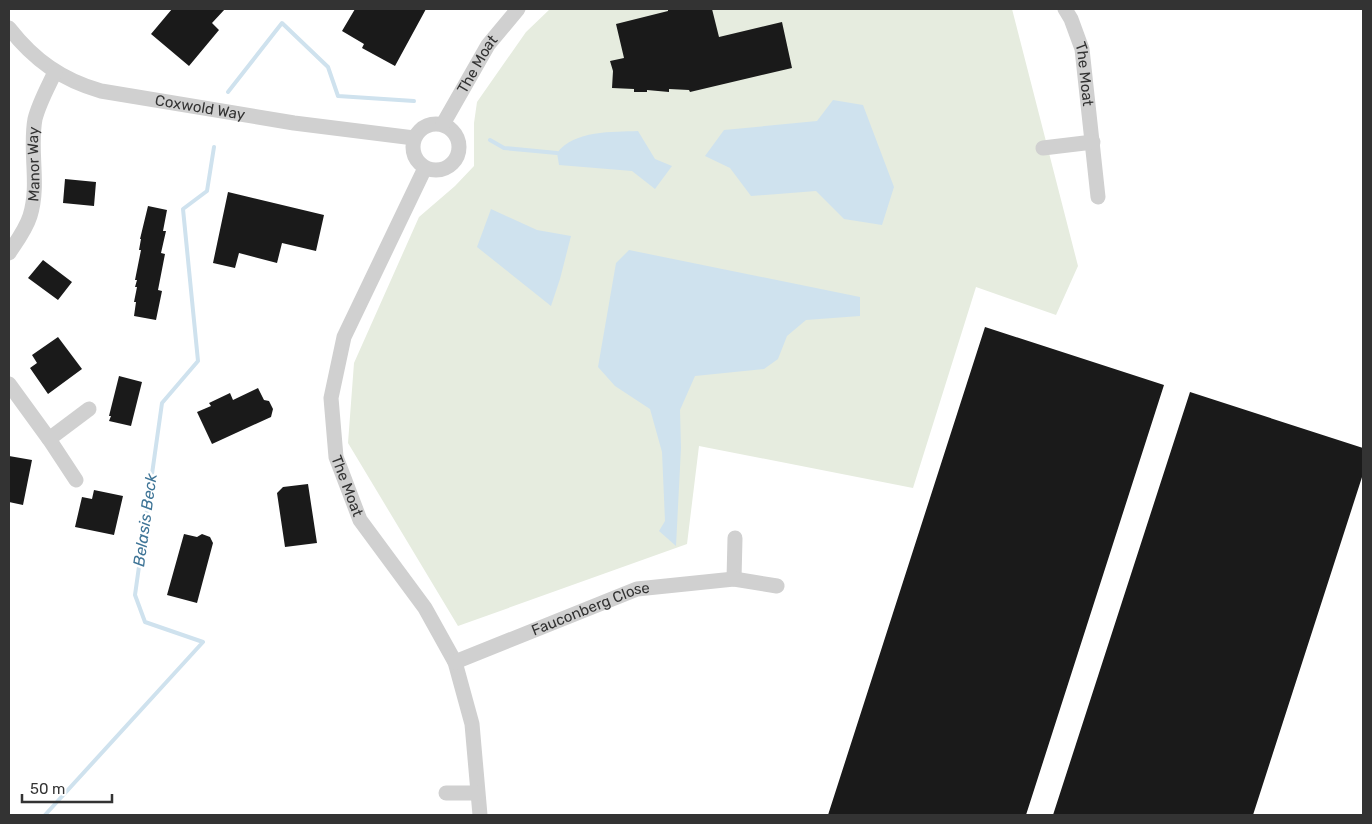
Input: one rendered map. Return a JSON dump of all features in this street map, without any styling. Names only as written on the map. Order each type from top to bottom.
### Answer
[{"type":"street","name":"The Moat","points":[[443,124],[488,45],[518,9]]},
{"type":"street","name":"The Moat","points":[[1065,9],[1071,19],[1082,48],[1098,197]]},
{"type":"street","name":"Coxwold Way","points":[[9,28],[23,46],[55,72],[80,85],[101,91],[294,123],[414,138]]},
{"type":"street","name":"Manor Way","points":[[9,253],[22,234],[30,217],[34,198],[33,138],[36,117],[55,72]]},
{"type":"street","points":[[443,124],[454,131],[459,143],[458,156],[450,166],[438,170],[425,168],[416,160],[412,150],[414,138],[420,129],[426,126],[443,124]]},
{"type":"street","points":[[1043,148],[1093,142]]},
{"type":"street","name":"The Moat","points":[[425,168],[344,337],[331,398],[336,457],[360,520],[426,608],[455,662],[472,724],[480,815]]},
{"type":"street","points":[[9,384],[49,438],[76,480]]},
{"type":"street","points":[[49,438],[89,409]]},
{"type":"street","points":[[734,579],[735,538]]},
{"type":"street","name":"Fauconberg Close","points":[[455,662],[637,589],[734,579],[777,586]]},
{"type":"street","points":[[446,793],[477,793]]},
{"type":"shaded area","points":[[550,9],[1012,9],[1078,266],[1056,315],[976,287],[913,488],[699,446],[687,544],[458,626],[348,443],[354,363],[419,217],[455,186],[474,166],[474,123],[477,102],[526,32]]},
{"type":"water","points":[[833,100],[863,105],[894,187],[882,225],[844,219],[816,191],[751,196],[730,168],[705,156],[724,130],[817,121]]},
{"type":"water","points":[[638,131],[655,159],[672,166],[655,189],[632,171],[559,165],[557,153],[564,145],[573,140],[606,132]]},
{"type":"water","points":[[491,209],[537,230],[571,236],[551,306],[477,247]]},
{"type":"water","points":[[629,250],[860,297],[860,316],[806,320],[787,336],[778,359],[764,369],[695,376],[680,410],[681,448],[676,546],[659,531],[665,521],[662,452],[650,409],[615,386],[598,367],[616,263]]},
{"type":"building","points":[[172,9],[225,9],[212,23],[219,30],[189,66],[151,34]]},
{"type":"building","points":[[355,9],[426,9],[395,66],[362,48],[364,44],[342,31]]},
{"type":"building","points":[[668,9],[712,9],[719,37],[782,22],[792,68],[690,92],[689,90],[669,89],[669,92],[647,90],[647,92],[634,92],[634,89],[612,88],[613,71],[610,61],[624,58],[616,24],[668,11]]},
{"type":"building","points":[[65,179],[96,182],[94,206],[63,203]]},
{"type":"building","points":[[228,192],[324,215],[316,251],[282,243],[277,263],[239,253],[235,268],[213,263]]},
{"type":"building","points":[[148,206],[167,210],[163,231],[166,231],[161,253],[165,254],[158,290],[162,291],[156,320],[134,316],[137,287],[135,287],[137,280],[135,280],[141,250],[139,250],[140,239]]},
{"type":"building","points":[[43,260],[72,282],[58,300],[28,278]]},
{"type":"building","points":[[985,327],[1164,385],[1026,815],[828,815]]},
{"type":"building","points":[[58,337],[82,369],[48,394],[30,368],[37,363],[32,355]]},
{"type":"building","points":[[119,376],[142,382],[131,426],[109,421]]},
{"type":"building","points":[[258,388],[264,400],[269,401],[273,409],[271,417],[212,444],[197,412],[211,406],[209,403],[230,393],[233,400]]},
{"type":"building","points":[[1190,392],[1363,448],[1363,474],[1253,815],[1053,815]]},
{"type":"building","points":[[9,456],[32,460],[23,505],[9,502]]},
{"type":"building","points":[[308,484],[317,543],[285,547],[277,493],[283,487]]},
{"type":"building","points":[[94,490],[123,496],[114,535],[75,527],[82,497],[92,499]]},
{"type":"building","points":[[184,534],[197,537],[202,534],[210,537],[213,543],[197,603],[167,595]]},
{"type":"waterway","name":"Belasis Beck","points":[[228,92],[282,23],[328,67],[338,96],[414,101]]},
{"type":"waterway","name":"Belasis Beck","points":[[490,140],[504,148],[557,153]]},
{"type":"waterway","name":"Belasis Beck","points":[[45,815],[203,642],[145,622],[135,595],[162,403],[198,361],[183,209],[207,191],[214,147]]}]
